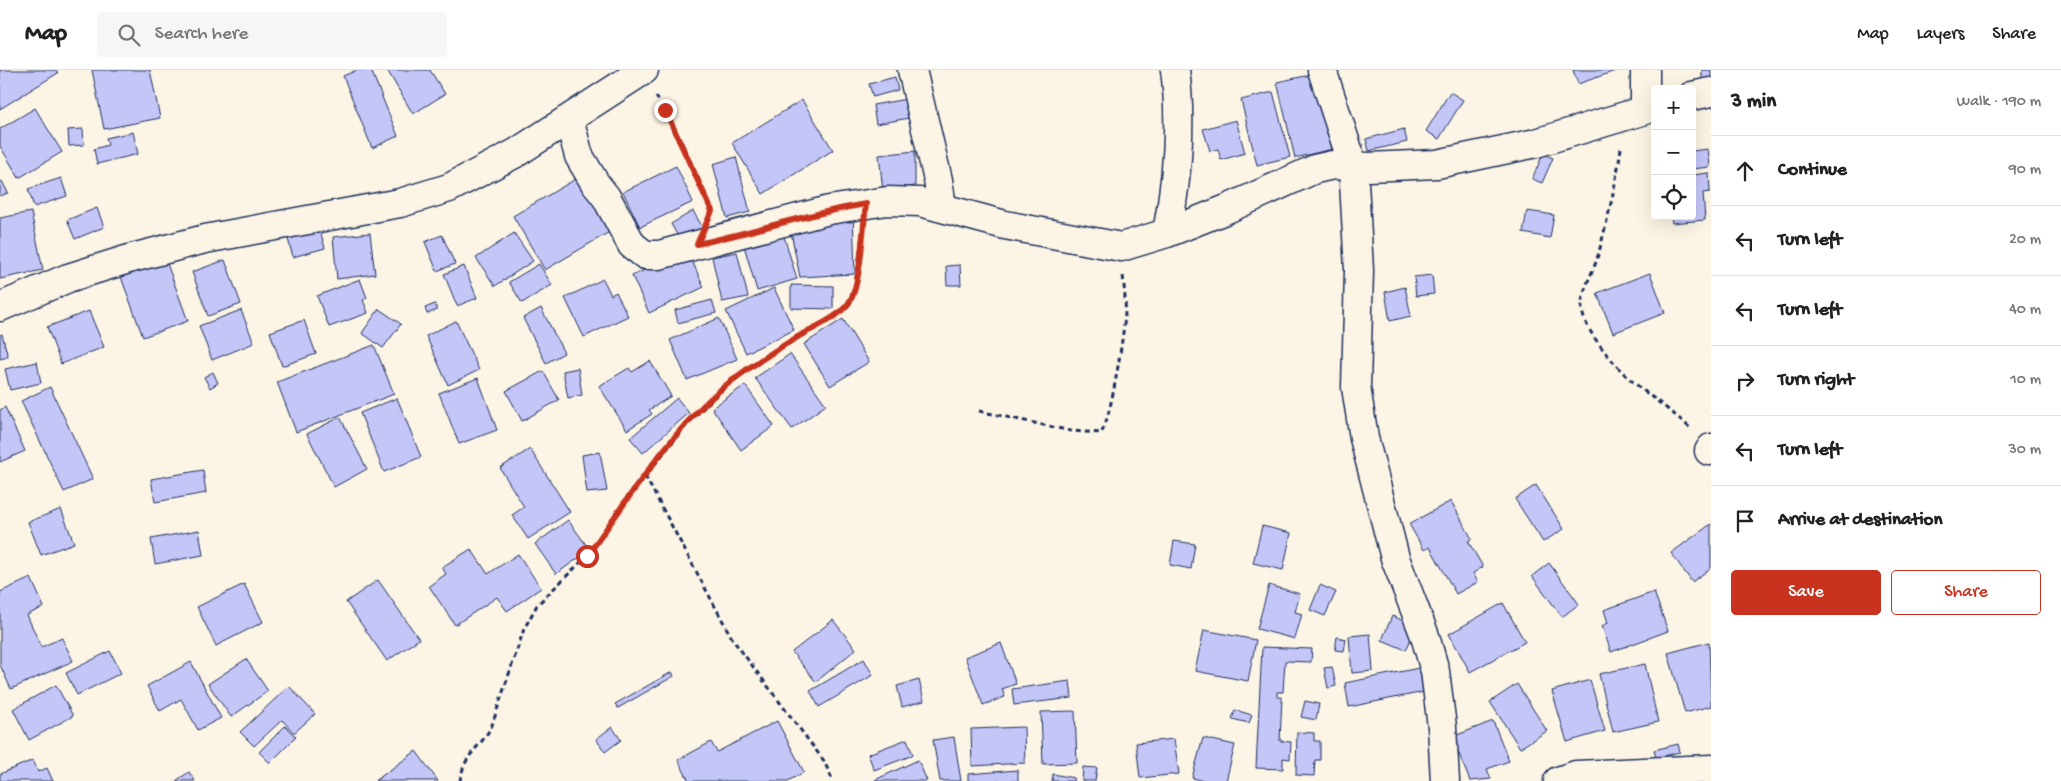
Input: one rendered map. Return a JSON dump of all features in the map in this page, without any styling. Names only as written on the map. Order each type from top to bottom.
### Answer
[{"type":"street","points":[[912,70],[938,180],[942,207]]},
{"type":"street","points":[[1167,233],[1173,200],[1180,108],[1175,70]]},
{"type":"street","points":[[1322,70],[1354,165],[1359,270],[1356,388],[1366,448],[1394,558],[1424,636],[1435,672],[1446,781]]},
{"type":"street","points":[[569,119],[579,156],[606,197],[632,244],[645,255],[658,255],[697,244],[733,237],[829,210],[887,201],[920,202],[1005,225],[1121,247],[1167,233],[1227,209],[1316,169],[1333,164],[1384,167],[1437,164],[1536,143],[1642,110],[1645,70]]},
{"type":"street","points":[[0,307],[68,278],[132,258],[205,239],[400,203],[449,188],[516,153],[642,71]]},
{"type":"street","points":[[1696,95],[1711,92]]},
{"type":"street","points":[[1558,781],[1576,775],[1711,768]]},
{"type":"path","points":[[642,71],[669,118],[712,211],[697,244]]},
{"type":"path","points":[[1642,110],[1617,172],[1597,258],[1584,296],[1582,310],[1596,338],[1616,365],[1651,398],[1687,425],[1710,450]]},
{"type":"path","points":[[460,781],[466,759],[487,735],[492,725],[524,629],[537,605],[587,556],[685,426],[724,386],[770,354],[834,317],[849,304],[855,290],[866,204]]},
{"type":"path","points":[[979,411],[1071,431],[1097,434],[1103,431],[1112,400],[1125,311],[1121,247]]},
{"type":"path","points":[[646,476],[733,640],[824,761],[833,781]]},
{"type":"building","points":[[0,70],[56,70],[58,73],[0,109]]},
{"type":"building","points":[[92,70],[150,70],[160,118],[104,129]]},
{"type":"building","points":[[357,70],[371,70],[398,136],[372,148],[343,76]]},
{"type":"building","points":[[387,70],[430,70],[445,94],[413,114]]},
{"type":"building","points":[[1573,70],[1618,70],[1578,84]]},
{"type":"building","points":[[1702,70],[1711,70],[1711,80],[1702,81]]},
{"type":"building","points":[[1315,74],[1332,149],[1295,158],[1277,82]]},
{"type":"building","points":[[895,77],[898,90],[873,97],[869,84]]},
{"type":"building","points":[[1273,92],[1290,157],[1257,165],[1241,100]]},
{"type":"building","points":[[1450,92],[1463,100],[1439,139],[1426,131]]},
{"type":"building","points":[[912,98],[915,117],[876,124],[873,105]]},
{"type":"building","points":[[802,100],[833,150],[763,194],[732,143]]},
{"type":"building","points":[[35,108],[62,152],[19,178],[0,146],[0,129]]},
{"type":"building","points":[[1236,120],[1245,153],[1221,160],[1218,149],[1210,151],[1203,129]]},
{"type":"building","points":[[83,129],[84,145],[69,146],[68,130]]},
{"type":"building","points":[[1404,129],[1407,142],[1369,151],[1366,139]]},
{"type":"building","points":[[133,132],[138,154],[97,164],[94,149],[108,145],[106,138]]},
{"type":"building","points":[[1708,149],[1710,167],[1696,169],[1696,150]]},
{"type":"building","points":[[915,151],[915,186],[883,191],[879,155]]},
{"type":"building","points":[[1543,154],[1553,158],[1542,183],[1532,179]]},
{"type":"building","points":[[736,157],[750,212],[727,218],[713,164]]},
{"type":"building","points":[[676,166],[693,202],[640,227],[623,192]]},
{"type":"building","points":[[1709,173],[1710,192],[1703,193],[1705,220],[1672,223],[1672,220],[1696,220],[1696,175]]},
{"type":"building","points":[[579,177],[611,231],[545,270],[513,216]]},
{"type":"building","points":[[61,178],[67,196],[34,207],[28,189]]},
{"type":"building","points":[[2,181],[8,193],[0,196],[0,182]]},
{"type":"building","points":[[97,208],[104,227],[75,239],[67,220]]},
{"type":"building","points":[[693,211],[703,228],[680,240],[671,224]]},
{"type":"building","points":[[1527,211],[1554,215],[1550,238],[1523,233]]},
{"type":"building","points":[[31,212],[43,270],[0,279],[0,218]]},
{"type":"building","points":[[853,213],[855,274],[800,277],[790,227]]},
{"type":"building","points":[[320,230],[325,248],[293,257],[288,239]]},
{"type":"building","points":[[782,230],[797,279],[757,291],[743,242]]},
{"type":"building","points":[[370,233],[375,274],[337,279],[333,237]]},
{"type":"building","points":[[514,233],[533,261],[495,286],[476,258]]},
{"type":"building","points":[[442,235],[455,264],[437,271],[425,242]]},
{"type":"building","points":[[687,250],[704,287],[649,313],[632,276]]},
{"type":"building","points":[[737,252],[748,297],[722,302],[712,257]]},
{"type":"building","points":[[225,260],[241,304],[208,316],[192,272]]},
{"type":"building","points":[[166,261],[188,321],[143,337],[121,277]]},
{"type":"building","points":[[539,264],[552,285],[522,303],[509,282]]},
{"type":"building","points":[[960,265],[961,285],[947,285],[946,266]]},
{"type":"building","points":[[464,266],[477,298],[457,306],[444,274]]},
{"type":"building","points":[[1650,273],[1665,313],[1613,333],[1597,293]]},
{"type":"building","points":[[1432,275],[1434,294],[1416,296],[1414,277]]},
{"type":"building","points":[[360,279],[367,298],[363,300],[368,313],[329,327],[317,296]]},
{"type":"building","points":[[603,279],[611,295],[616,292],[628,316],[584,337],[565,298]]},
{"type":"building","points":[[791,285],[833,286],[833,309],[791,308]]},
{"type":"building","points":[[1405,287],[1411,316],[1390,321],[1385,292]]},
{"type":"building","points":[[774,288],[794,330],[746,353],[726,311]]},
{"type":"building","points":[[712,300],[716,313],[678,323],[675,310]]},
{"type":"building","points":[[435,304],[437,310],[427,314],[425,308]]},
{"type":"building","points":[[541,308],[564,353],[546,363],[523,318]]},
{"type":"building","points":[[379,309],[401,324],[383,348],[362,333]]},
{"type":"building","points":[[241,310],[254,343],[212,360],[199,326]]},
{"type":"building","points":[[89,311],[104,347],[61,364],[47,327]]},
{"type":"building","points":[[719,318],[737,359],[687,380],[670,340]]},
{"type":"building","points":[[843,319],[869,362],[830,386],[804,344]]},
{"type":"building","points":[[304,320],[316,354],[282,366],[270,332]]},
{"type":"building","points":[[456,321],[479,370],[448,385],[426,336]]},
{"type":"building","points":[[2,334],[8,357],[0,359],[0,335]]},
{"type":"building","points":[[374,345],[394,394],[296,432],[277,382]]},
{"type":"building","points":[[790,354],[826,405],[792,429],[755,378]]},
{"type":"building","points":[[650,361],[671,396],[649,410],[652,414],[627,430],[599,386],[629,368],[632,372]]},
{"type":"building","points":[[37,362],[41,383],[10,390],[5,369]]},
{"type":"building","points":[[578,368],[582,395],[568,398],[563,371]]},
{"type":"building","points":[[543,371],[559,400],[522,421],[506,391]]},
{"type":"building","points":[[213,372],[218,383],[210,388],[204,377]]},
{"type":"building","points":[[478,378],[497,430],[459,444],[439,393]]},
{"type":"building","points":[[745,385],[774,426],[741,450],[712,408]]},
{"type":"building","points":[[50,387],[93,479],[64,492],[21,401]]},
{"type":"building","points":[[397,398],[421,457],[384,472],[360,413]]},
{"type":"building","points":[[677,398],[689,413],[643,453],[630,438]]},
{"type":"building","points":[[5,407],[25,451],[0,462],[0,410]]},
{"type":"building","points":[[340,417],[367,469],[334,487],[307,434]]},
{"type":"building","points":[[530,449],[570,512],[528,539],[512,515],[524,507],[500,468]]},
{"type":"building","points":[[600,452],[607,491],[587,493],[582,455]]},
{"type":"building","points":[[203,470],[206,493],[155,502],[151,479]]},
{"type":"building","points":[[1536,485],[1564,529],[1543,542],[1515,499]]},
{"type":"building","points":[[1451,501],[1472,539],[1468,541],[1483,567],[1473,573],[1478,582],[1456,594],[1430,547],[1424,550],[1409,524]]},
{"type":"building","points":[[61,509],[74,543],[41,555],[28,522]]},
{"type":"building","points":[[568,520],[590,550],[556,574],[535,544]]},
{"type":"building","points":[[1711,524],[1711,568],[1692,582],[1671,553]]},
{"type":"building","points":[[1262,526],[1291,533],[1283,570],[1253,563]]},
{"type":"building","points":[[199,530],[203,555],[155,564],[151,539]]},
{"type":"building","points":[[1174,541],[1195,544],[1191,569],[1170,565]]},
{"type":"building","points":[[471,549],[488,574],[518,554],[541,588],[507,611],[497,597],[455,625],[429,586],[446,574],[442,567]]},
{"type":"building","points":[[1549,563],[1579,604],[1562,617],[1532,576]]},
{"type":"building","points":[[31,578],[44,607],[27,615],[41,647],[62,638],[73,661],[11,689],[0,665],[0,592]]},
{"type":"building","points":[[378,580],[419,639],[387,661],[346,602]]},
{"type":"building","points":[[244,584],[263,622],[216,646],[197,607]]},
{"type":"building","points":[[1269,585],[1300,594],[1295,612],[1302,614],[1295,639],[1257,629]]},
{"type":"building","points":[[1320,585],[1336,592],[1325,616],[1310,610]]},
{"type":"building","points":[[1654,592],[1668,631],[1611,652],[1602,626],[1608,623],[1604,610]]},
{"type":"building","points":[[1503,603],[1525,642],[1470,672],[1449,634]]},
{"type":"building","points":[[1392,616],[1417,626],[1406,650],[1382,640]]},
{"type":"building","points":[[833,620],[856,649],[816,682],[792,652]]},
{"type":"building","points":[[1204,630],[1256,640],[1248,681],[1195,671]]},
{"type":"building","points":[[1370,634],[1373,671],[1352,673],[1349,636]]},
{"type":"building","points":[[1337,637],[1346,639],[1344,651],[1335,650]]},
{"type":"building","points":[[1709,642],[1711,706],[1685,713],[1668,653]]},
{"type":"building","points":[[1001,643],[1016,684],[1002,689],[1005,697],[983,705],[965,657]]},
{"type":"building","points":[[1262,647],[1312,649],[1311,662],[1285,661],[1283,692],[1277,692],[1277,697],[1282,697],[1280,741],[1291,742],[1290,759],[1283,758],[1283,769],[1256,768]]},
{"type":"building","points":[[110,651],[121,673],[77,695],[66,673]]},
{"type":"building","points":[[246,659],[268,691],[231,717],[208,684]]},
{"type":"building","points":[[864,659],[873,675],[819,707],[810,691]]},
{"type":"building","points":[[191,662],[221,718],[198,730],[181,699],[160,711],[147,686]]},
{"type":"building","points":[[1645,664],[1658,722],[1613,732],[1599,674]]},
{"type":"building","points":[[1332,667],[1336,686],[1328,688],[1324,668]]},
{"type":"building","points":[[1424,667],[1429,691],[1349,707],[1345,683]]},
{"type":"building","points":[[672,672],[674,676],[618,708],[615,704]]},
{"type":"building","points":[[919,680],[924,701],[902,707],[897,686]]},
{"type":"building","points":[[1590,680],[1605,731],[1567,742],[1552,691]]},
{"type":"building","points":[[1070,681],[1072,698],[1014,705],[1012,689]]},
{"type":"building","points":[[1517,684],[1547,731],[1520,748],[1490,702]]},
{"type":"building","points":[[56,685],[73,716],[29,740],[13,709]]},
{"type":"building","points":[[289,686],[315,714],[294,733],[282,720],[254,746],[240,732]]},
{"type":"building","points":[[1305,701],[1319,704],[1316,720],[1301,717]]},
{"type":"building","points":[[1235,710],[1252,715],[1249,723],[1232,719]]},
{"type":"building","points":[[1075,711],[1077,763],[1043,764],[1041,712]]},
{"type":"building","points":[[777,721],[804,772],[788,781],[689,781],[678,760],[711,742],[717,752]]},
{"type":"building","points":[[1493,721],[1509,761],[1487,769],[1491,779],[1470,781],[1452,737]]},
{"type":"building","points":[[285,726],[296,737],[270,763],[259,752]]},
{"type":"building","points":[[612,727],[621,740],[605,752],[596,739]]},
{"type":"building","points":[[1024,727],[1025,763],[972,766],[971,729]]},
{"type":"building","points":[[1297,732],[1314,733],[1314,741],[1320,741],[1320,760],[1315,760],[1314,776],[1296,775]]},
{"type":"building","points":[[954,737],[961,781],[940,781],[933,740]]},
{"type":"building","points":[[1203,738],[1235,745],[1226,781],[1206,781],[1192,778]]},
{"type":"building","points":[[907,739],[913,755],[874,770],[868,754]]},
{"type":"building","points":[[1174,739],[1179,774],[1140,778],[1136,743]]},
{"type":"building","points":[[1678,744],[1680,752],[1656,758],[1654,750]]},
{"type":"building","points":[[416,751],[438,781],[375,781]]},
{"type":"building","points":[[33,760],[38,772],[47,768],[53,781],[0,781],[0,774]]},
{"type":"building","points":[[918,760],[927,781],[875,781],[875,780]]},
{"type":"building","points":[[1083,767],[1097,768],[1095,781],[1082,781]]},
{"type":"building","points":[[1018,770],[1018,781],[968,781],[968,774]]},
{"type":"building","points":[[189,772],[195,781],[176,781]]},
{"type":"building","points":[[1053,774],[1074,778],[1073,781],[1052,781]]},
{"type":"route","points":[[587,556],[626,500],[685,426],[724,386],[770,354],[834,317],[849,304],[855,290],[866,204],[829,210],[773,224],[733,237],[697,244],[712,211],[682,142],[665,110]]}]
